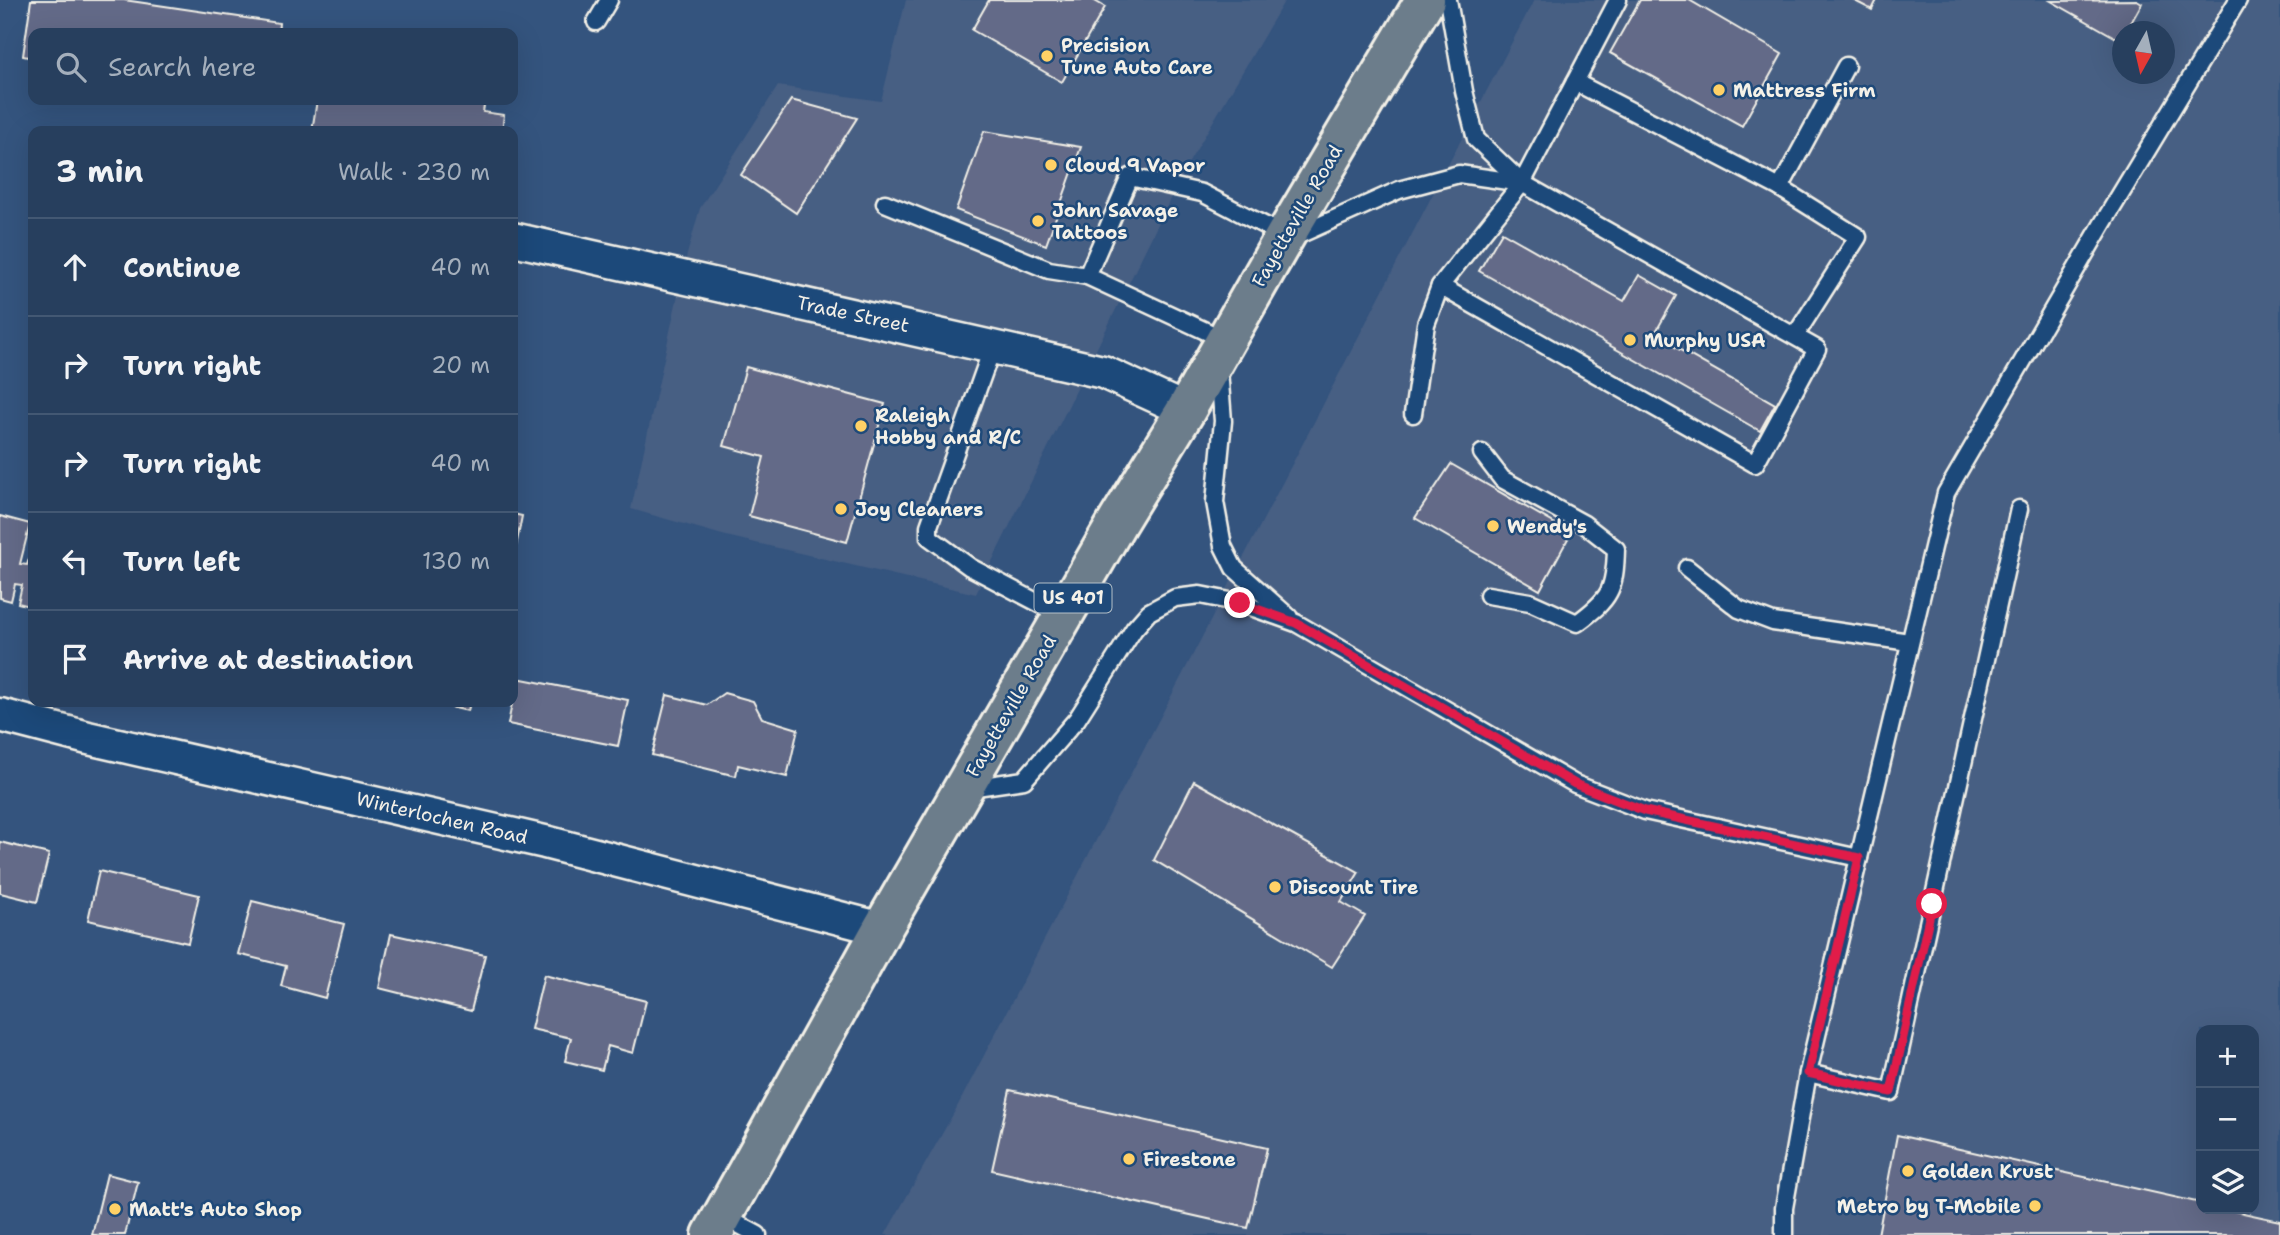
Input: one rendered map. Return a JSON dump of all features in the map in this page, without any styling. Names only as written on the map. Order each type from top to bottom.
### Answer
[{"type":"highway","name":"Fayetteville Road","points":[[718,1226],[882,929],[1425,0]]},
{"type":"street","name":"Trade Street","points":[[518,240],[1103,372],[1185,410]]},
{"type":"street","name":"Winterlochen Road","points":[[0,715],[102,741],[545,842],[882,929]]},
{"type":"lane","points":[[597,22],[609,0]]},
{"type":"lane","points":[[1440,286],[1755,464],[1817,349],[1522,183],[1476,139],[1464,91],[1448,0]]},
{"type":"lane","points":[[1413,414],[1426,324],[1440,286],[1522,183],[1618,0]]},
{"type":"lane","points":[[1784,1235],[1784,1208],[1808,1073],[1946,493],[2103,223],[2238,0]]},
{"type":"lane","points":[[1780,188],[1846,66]]},
{"type":"lane","points":[[1575,82],[1780,188],[1858,237],[1795,336]]},
{"type":"lane","points":[[1087,276],[1130,177],[1202,193],[1283,239],[1399,190],[1459,174],[1522,183]]},
{"type":"lane","points":[[885,203],[1049,270],[1087,276],[1221,347],[1223,421],[1215,502],[1223,545],[1234,568],[1296,623],[1575,784],[1645,811],[1859,858]]},
{"type":"lane","points":[[993,346],[929,526],[929,537],[970,567],[1063,616]]},
{"type":"lane","points":[[1482,453],[1502,479],[1584,524],[1616,549],[1616,576],[1602,605],[1577,622],[1530,602],[1488,595]]},
{"type":"lane","points":[[1808,1073],[1891,1092],[2019,509]]},
{"type":"lane","points":[[1687,568],[1739,609],[1773,622],[1909,642]]},
{"type":"lane","points":[[964,788],[1024,780],[1077,719],[1134,629],[1150,612],[1175,598],[1200,595],[1220,598],[1296,623]]},
{"type":"lane","points":[[718,1226],[758,1235]]},
{"type":"shaded area","points":[[906,0],[1285,0],[1185,169],[976,594],[726,536],[631,509],[686,258],[700,208],[778,86],[881,101]]},
{"type":"shaded area","points":[[1534,0],[2280,0],[2280,1235],[885,1235],[956,1109]]},
{"type":"building","points":[[31,0],[124,0],[279,23],[278,28],[28,28],[28,57],[23,56]]},
{"type":"building","name":"Precision Tune Auto Care","points":[[989,0],[1093,0],[1105,7],[1062,82],[972,30]]},
{"type":"building","name":"Mattress Firm","points":[[1640,0],[1689,0],[1782,54],[1742,126],[1610,53]]},
{"type":"building","points":[[1853,0],[1877,0],[1872,10]]},
{"type":"building","points":[[2137,0],[2142,3],[2132,21],[2112,21],[2112,35],[2051,1]]},
{"type":"building","points":[[791,100],[857,118],[796,213],[741,175]]},
{"type":"building","points":[[316,105],[484,105],[483,112],[504,115],[503,126],[313,126]]},
{"type":"building","points":[[984,131],[1081,147],[1046,245],[956,210]]},
{"type":"building","points":[[1502,232],[1624,301],[1639,275],[1676,296],[1654,335],[1775,404],[1760,431],[1479,271]]},
{"type":"building","points":[[746,367],[885,404],[847,542],[749,516],[764,457],[724,446]]},
{"type":"building","name":"Wendy's","points":[[1451,464],[1571,533],[1540,590],[1415,518]]},
{"type":"building","points":[[518,515],[522,516],[518,536]]},
{"type":"building","points":[[0,516],[28,523],[20,564],[27,565],[28,562],[28,606],[18,603],[22,585],[15,584],[11,601],[0,598]]},
{"type":"building","points":[[518,678],[628,700],[618,746],[508,724],[511,707],[518,707]]},
{"type":"building","points":[[724,693],[753,701],[762,718],[798,729],[787,777],[738,765],[736,776],[652,755],[667,695],[707,705]]},
{"type":"building","points":[[450,707],[469,707],[468,711]]},
{"type":"building","name":"Discount Tire","points":[[1194,781],[1359,872],[1341,902],[1365,916],[1332,967],[1154,860]]},
{"type":"building","points":[[0,842],[49,854],[37,902],[0,893]]},
{"type":"building","points":[[99,871],[199,895],[188,943],[88,920]]},
{"type":"building","points":[[252,901],[344,924],[325,998],[281,986],[286,966],[238,954]]},
{"type":"building","points":[[391,934],[485,955],[471,1011],[379,988]]},
{"type":"building","points":[[544,975],[646,1001],[633,1053],[608,1046],[602,1070],[565,1061],[571,1038],[531,1029]]},
{"type":"building","name":"Firestone","points":[[1010,1090],[1267,1148],[1248,1228],[992,1170]]},
{"type":"building","points":[[1897,1135],[2196,1202],[2196,1214],[2248,1214],[2280,1221],[2280,1235],[1878,1235]]},
{"type":"building","name":"Matt's Auto Shop","points":[[107,1174],[138,1182],[125,1235],[92,1235]]},
{"type":"place","name":"Precision Tune Auto Care","points":[[1047,56]]},
{"type":"place","name":"Mattress Firm","points":[[1719,90]]},
{"type":"place","name":"Cloud 9 Vapor","points":[[1051,165]]},
{"type":"place","name":"John Savage Tattoos","points":[[1038,221]]},
{"type":"place","name":"Murphy USA","points":[[1630,340]]},
{"type":"place","name":"Raleigh Hobby and R/C","points":[[861,426]]},
{"type":"place","name":"Joy Cleaners","points":[[841,509]]},
{"type":"place","name":"Wendy's","points":[[1493,526]]},
{"type":"place","name":"Discount Tire","points":[[1275,887]]},
{"type":"place","name":"Firestone","points":[[1129,1159]]},
{"type":"place","name":"Golden Krust","points":[[1908,1171]]},
{"type":"place","name":"Metro by T-Mobile","points":[[2035,1206]]},
{"type":"place","name":"Matt's Auto Shop","points":[[115,1209]]},
{"type":"route","points":[[1240,603],[1296,623],[1575,784],[1645,811],[1859,858],[1808,1073],[1891,1092],[1932,904]]}]
